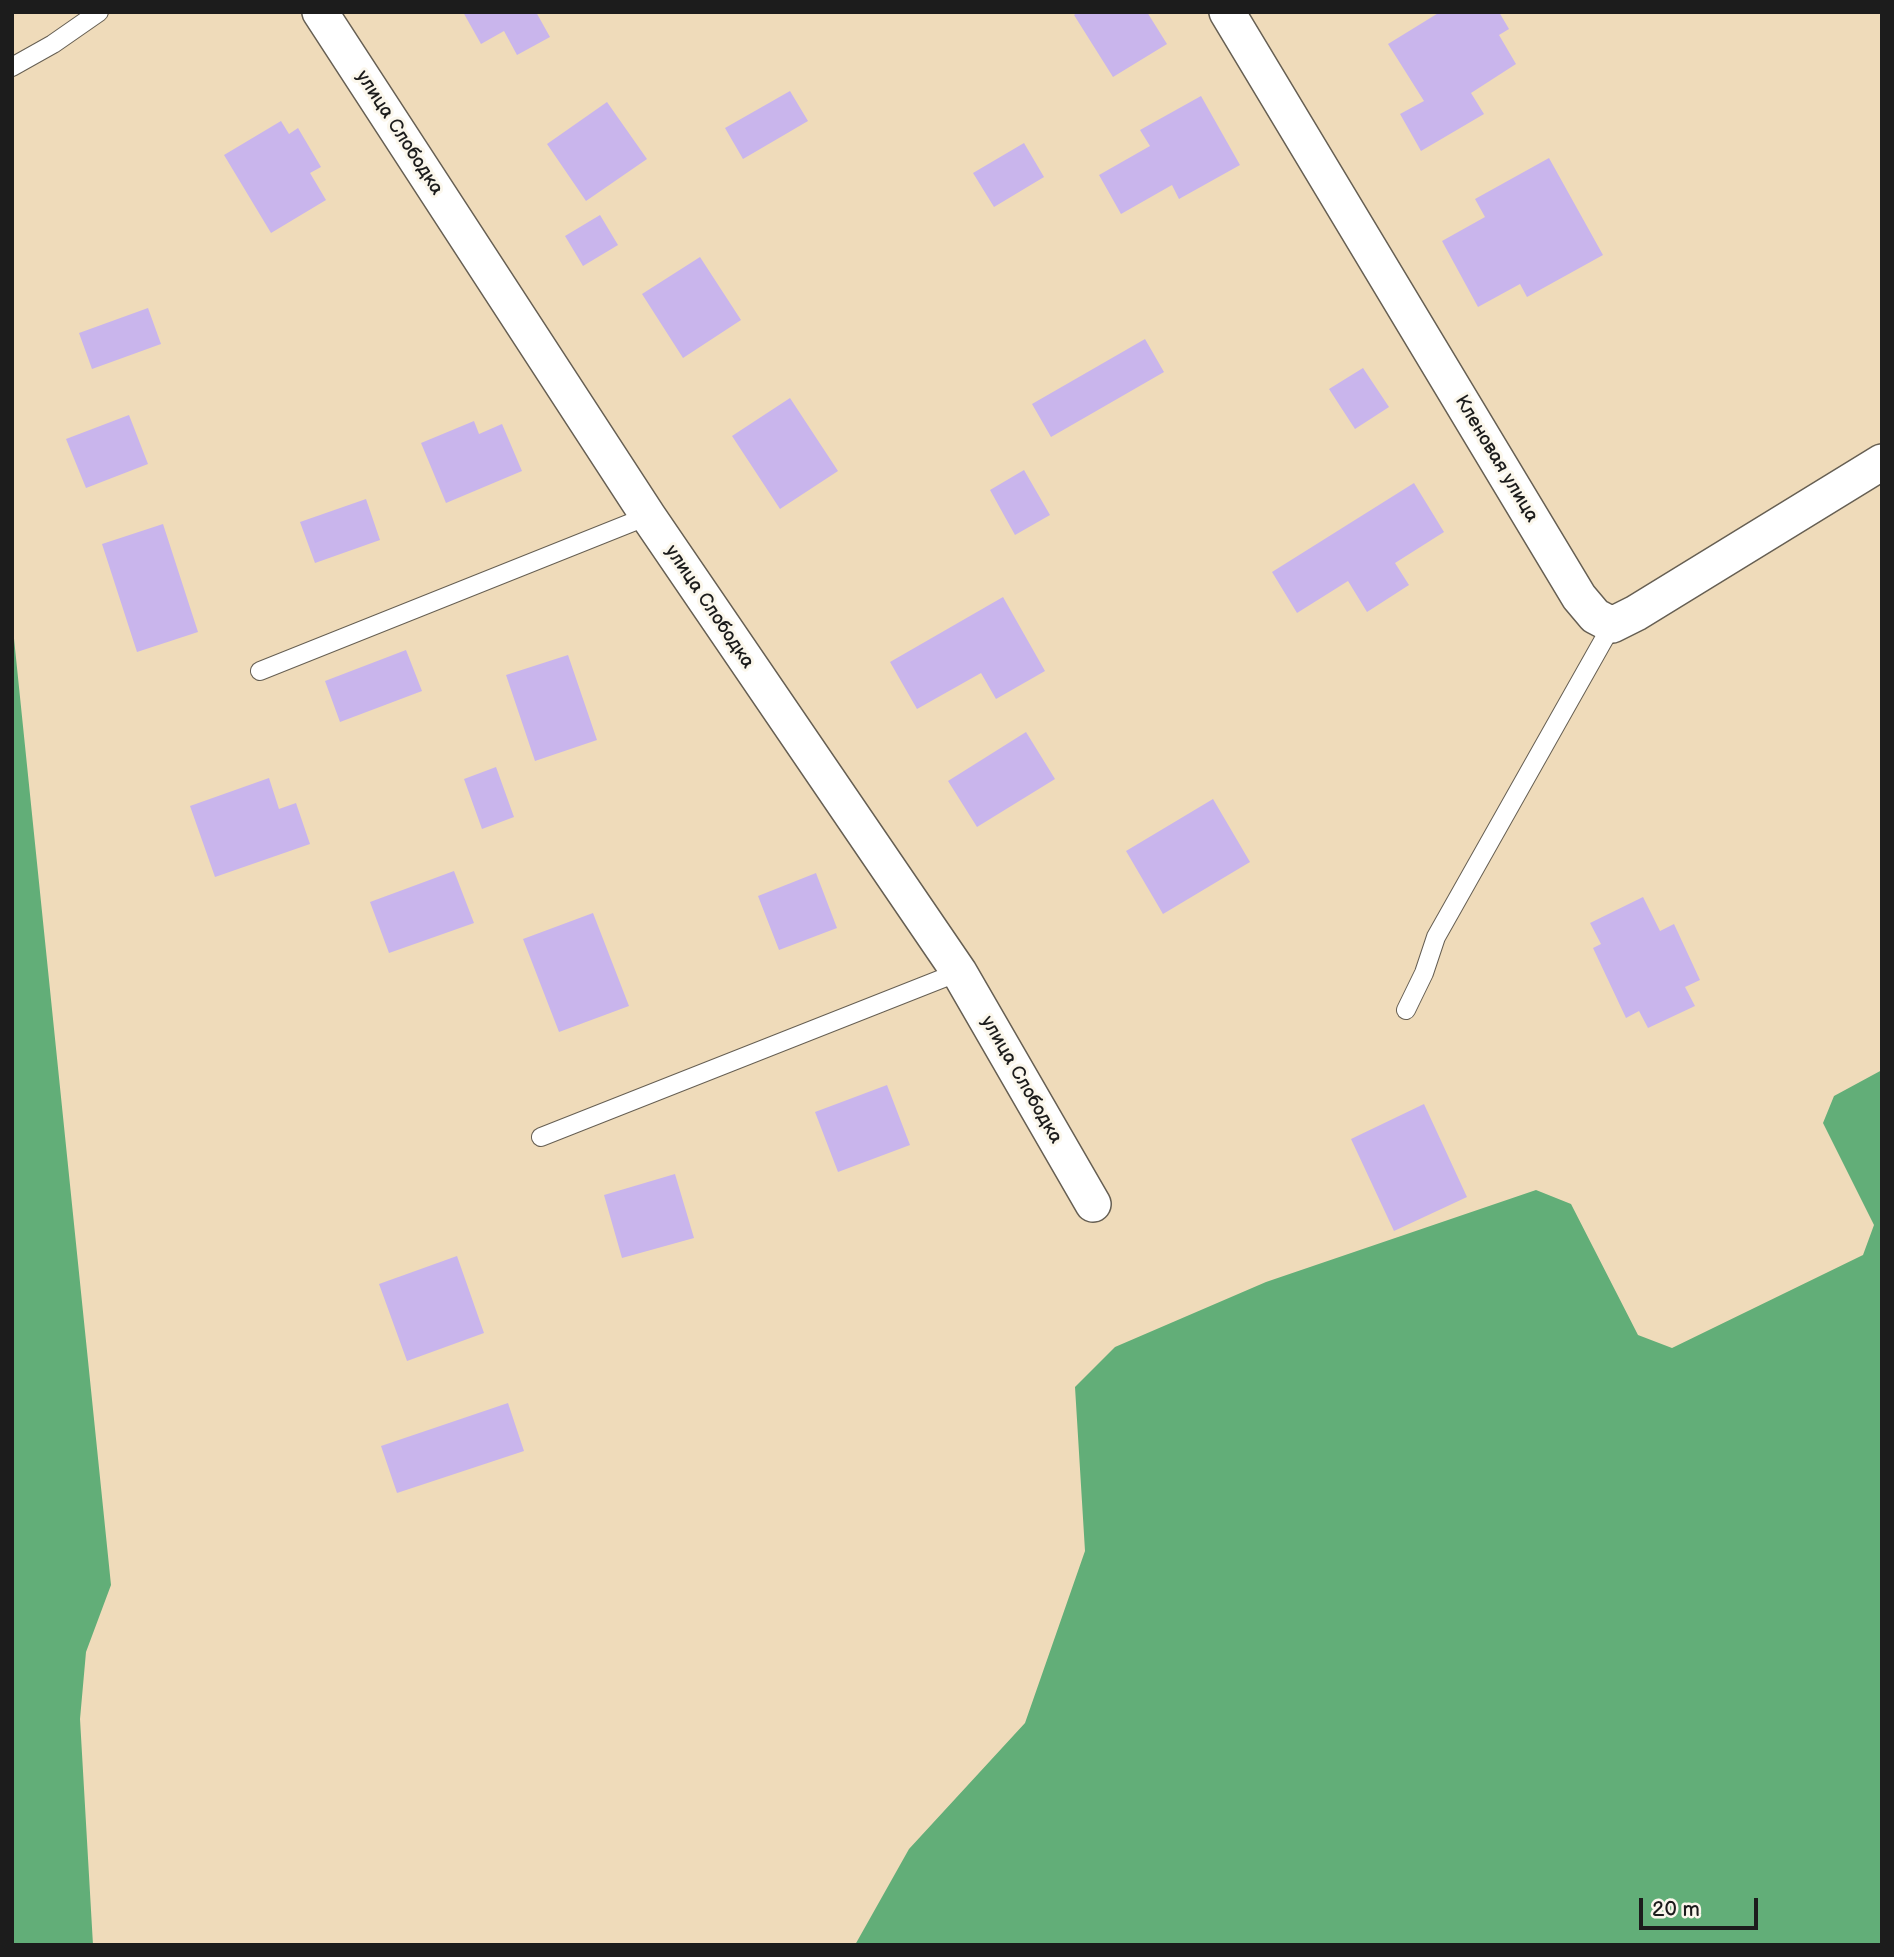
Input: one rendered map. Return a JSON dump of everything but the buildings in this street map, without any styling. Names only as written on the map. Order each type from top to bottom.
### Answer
[{"type":"street","name":"улица Слободка","points":[[320,12],[648,516],[958,972],[1093,1205]]},
{"type":"street","name":"Кленовая улица","points":[[1236,15],[1579,597],[1595,616],[1612,625]]},
{"type":"street","points":[[1612,625],[1636,613],[1882,462]]},
{"type":"lane","points":[[12,66],[54,44],[99,12]]},
{"type":"lane","points":[[260,671],[648,516]]},
{"type":"lane","points":[[1406,1010],[1424,973],[1436,937],[1612,625]]},
{"type":"lane","points":[[541,1137],[958,972]]},
{"type":"green space","points":[[12,619],[111,1585],[86,1652],[80,1719],[93,1945],[12,1945]]},
{"type":"green space","points":[[1882,1070],[1882,1945],[855,1945],[909,1849],[1025,1723],[1085,1551],[1075,1387],[1115,1347],[1266,1282],[1536,1190],[1571,1204],[1638,1335],[1672,1348],[1863,1255],[1874,1225],[1823,1123],[1834,1096]]}]
